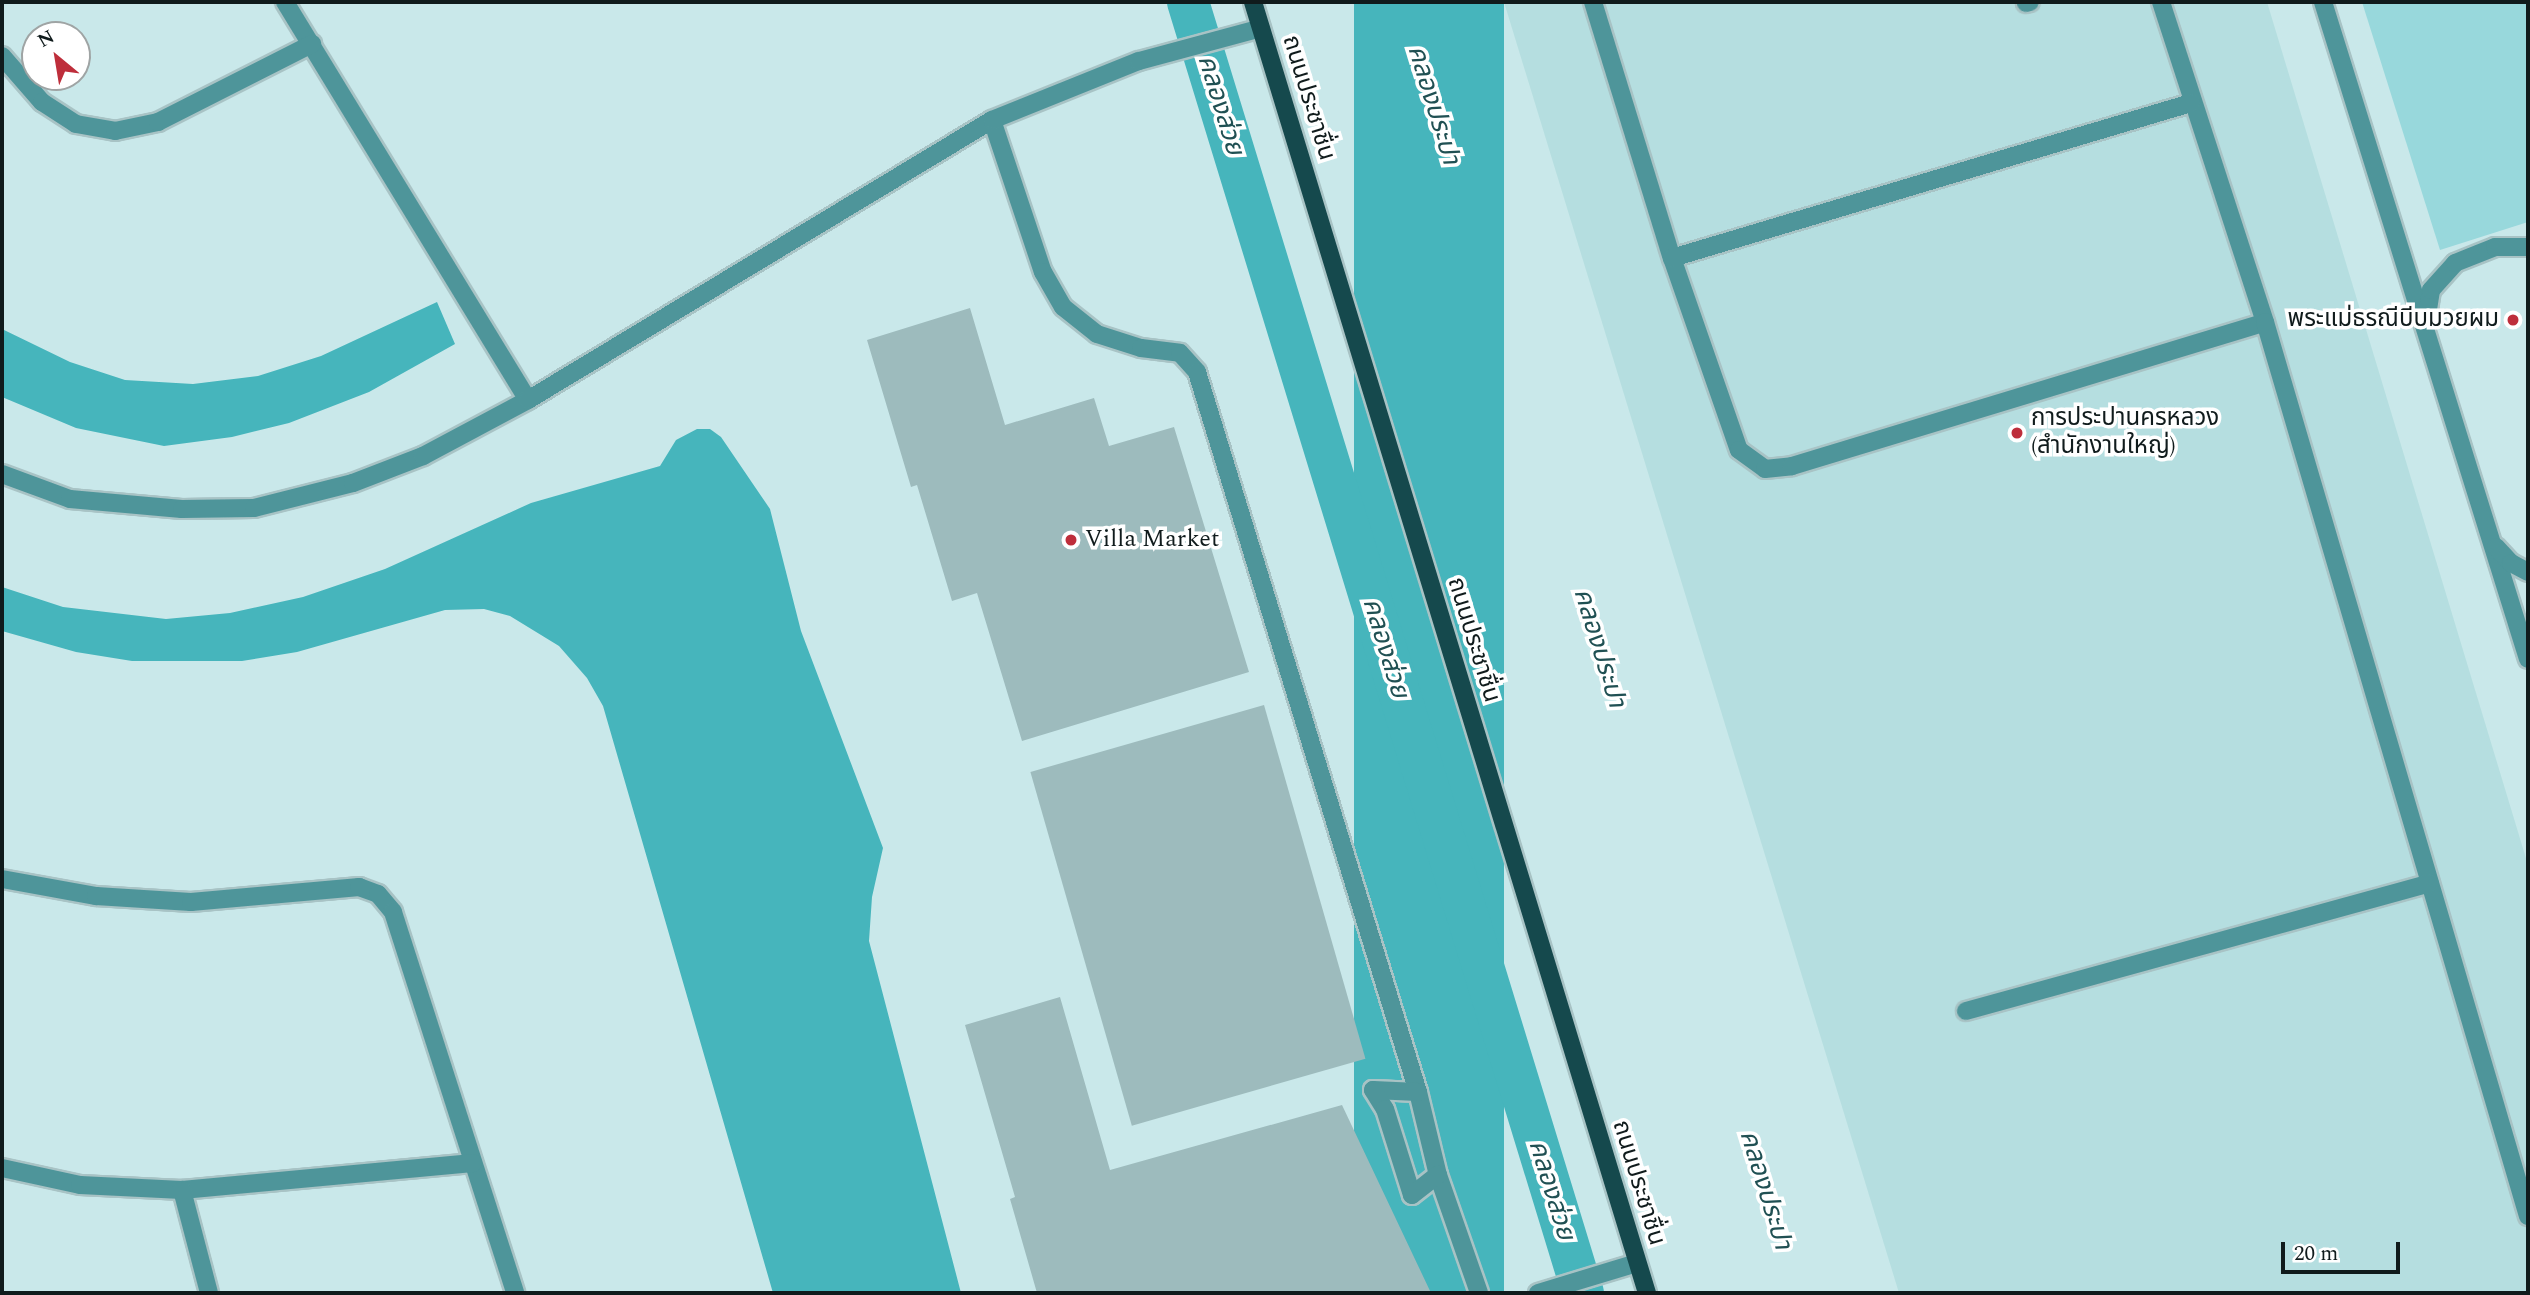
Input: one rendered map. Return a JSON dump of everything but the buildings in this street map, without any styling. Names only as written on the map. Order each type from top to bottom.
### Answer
[{"type":"main road","name":"ถนนประชาชื่น","points":[[1253,2],[1647,1293]]},
{"type":"street","points":[[285,2],[528,400]]},
{"type":"street","points":[[1594,2],[1672,258],[1739,450],[1765,469],[1792,466],[2265,322]]},
{"type":"street","points":[[2161,2],[2191,103],[2265,322],[2528,1216]]},
{"type":"street","points":[[2323,2],[2528,659]]},
{"type":"street","points":[[2,474],[70,499],[182,509],[254,508],[353,483],[423,456],[528,400],[992,120],[1139,61],[1261,28]]},
{"type":"street","points":[[2,56],[42,102],[76,124],[115,131],[158,122],[312,44]]},
{"type":"street","points":[[1672,258],[2191,103]]},
{"type":"street","points":[[992,120],[1043,272],[1063,307],[1097,334],[1141,348],[1180,353],[1197,372],[1418,1092],[1438,1175],[1479,1293]]},
{"type":"street","points":[[2426,333],[2427,304],[2437,279],[2455,263],[2528,236]]},
{"type":"street","points":[[2495,247],[2528,247]]},
{"type":"street","points":[[2490,537],[2504,558],[2528,572]]},
{"type":"street","points":[[2,879],[96,896],[191,902],[359,887],[378,894],[393,912],[514,1293]]},
{"type":"street","points":[[1966,1011],[2430,883]]},
{"type":"street","points":[[1418,1092],[1373,1090],[1385,1109],[1412,1195],[1438,1175]]},
{"type":"street","points":[[2,1168],[79,1185],[182,1191],[473,1163]]},
{"type":"street","points":[[182,1191],[209,1293]]},
{"type":"street","points":[[1538,1293],[1637,1263]]},
{"type":"shaded area","name":"การประปานครหลวง (สำนักงานใหญ่)","points":[[1504,2],[2267,2],[2528,865],[2528,1293],[1899,1293]]},
{"type":"shaded area","points":[[2362,2],[2528,2],[2528,222],[2440,250]]},
{"type":"water","name":"คลองประปา","points":[[1354,2],[1504,2],[1504,1293],[1354,1293]]},
{"type":"water","points":[[437,302],[455,344],[369,392],[289,423],[232,437],[164,446],[76,428],[2,397],[2,329],[70,362],[125,380],[193,384],[258,376],[321,356]]},
{"type":"water","points":[[697,429],[710,429],[721,437],[770,509],[801,631],[883,848],[872,897],[869,941],[961,1293],[773,1293],[603,706],[587,678],[559,646],[510,616],[484,609],[445,610],[297,652],[242,661],[132,661],[76,652],[2,631],[2,587],[63,607],[166,619],[230,613],[303,597],[385,569],[531,503],[660,466],[676,440]]},
{"type":"waterway","name":"คลองส่วย","points":[[1188,2],[1583,1293]]},
{"type":"place","name":"พระแม่ธรณีบีบมวยผม","points":[[2513,320]]},
{"type":"place","name":"การประปานครหลวง (สำนักงานใหญ่)","points":[[2017,433]]},
{"type":"place","name":"Villa Market","points":[[1071,540]]}]
